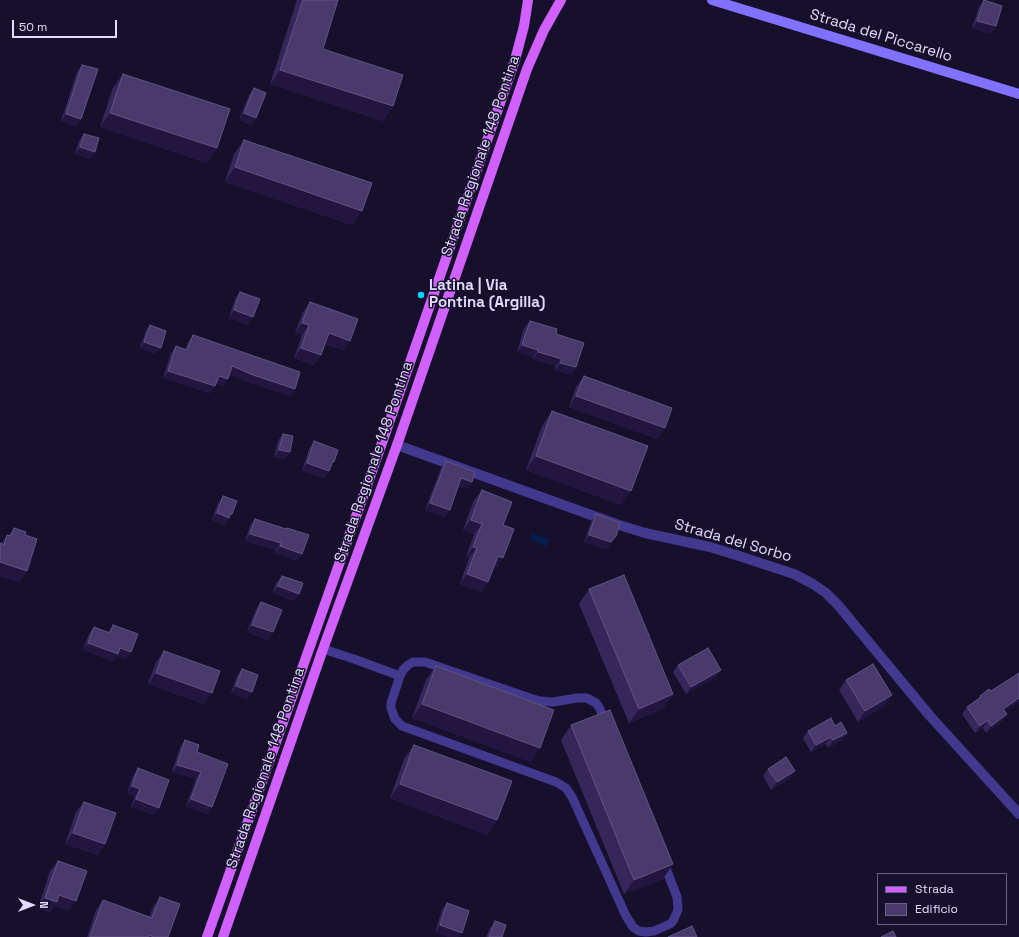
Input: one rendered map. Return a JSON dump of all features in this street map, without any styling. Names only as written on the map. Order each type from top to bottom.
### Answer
[{"type":"main road","name":"Strada Regionale 148 Pontina","points":[[207,937],[377,457],[515,60],[524,26],[528,0]]},
{"type":"main road","name":"Strada Regionale 148 Pontina","points":[[223,937],[323,649],[397,445],[529,64],[544,30],[561,0]]},
{"type":"street","name":"Strada del Piccarello","points":[[712,0],[1019,94]]},
{"type":"street","name":"Strada del Sorbo","points":[[397,445],[616,524],[649,534],[734,554],[794,574],[813,584],[826,593],[838,605],[930,716],[1019,814]]},
{"type":"lane","points":[[323,649],[400,676]]},
{"type":"lane","points":[[611,735],[599,707],[596,703],[587,698],[553,702],[540,701],[425,662],[413,662],[403,670],[391,703],[394,719],[402,726],[559,784],[566,788],[572,797],[626,916],[633,927],[639,931],[654,931],[670,924],[678,910],[677,897],[661,856]]},
{"type":"water","points":[[531,532],[538,536],[549,538],[547,547],[531,540]]},
{"type":"building","points":[[303,0],[338,0],[323,49],[403,75],[393,106],[280,70]]},
{"type":"building","points":[[984,0],[1002,6],[996,26],[977,21]]},
{"type":"building","points":[[82,65],[98,69],[81,119],[66,114]]},
{"type":"building","points":[[123,74],[230,109],[217,148],[110,113]]},
{"type":"building","points":[[254,88],[266,93],[256,118],[244,113]]},
{"type":"building","points":[[84,134],[99,138],[95,152],[80,147]]},
{"type":"building","points":[[244,140],[372,183],[362,211],[235,167]]},
{"type":"building","points":[[240,292],[260,299],[253,317],[234,310]]},
{"type":"building","points":[[310,302],[358,319],[350,341],[329,333],[321,355],[301,348],[309,325],[302,323]]},
{"type":"building","points":[[530,321],[557,329],[556,334],[584,343],[576,367],[560,363],[562,359],[538,352],[538,350],[522,345]]},
{"type":"building","points":[[150,325],[166,331],[161,348],[144,342]]},
{"type":"building","points":[[193,335],[300,372],[295,389],[253,375],[232,366],[228,379],[219,376],[215,386],[168,371],[176,346],[187,350]]},
{"type":"building","points":[[584,376],[672,408],[665,428],[576,396]]},
{"type":"building","points":[[552,411],[648,446],[631,491],[536,456]]},
{"type":"building","points":[[283,434],[293,436],[290,452],[279,450]]},
{"type":"building","points":[[314,441],[338,450],[329,471],[307,463]]},
{"type":"building","points":[[446,461],[475,472],[472,482],[461,478],[450,510],[430,503]]},
{"type":"building","points":[[482,490],[512,502],[503,525],[514,529],[503,558],[498,556],[488,582],[467,574],[477,548],[473,547],[482,524],[471,520]]},
{"type":"building","points":[[223,496],[237,501],[229,518],[217,513]]},
{"type":"building","points":[[596,514],[620,523],[616,536],[611,542],[589,535]]},
{"type":"building","points":[[255,519],[309,535],[302,554],[280,546],[281,543],[250,534]]},
{"type":"building","points":[[14,528],[26,532],[25,535],[37,539],[27,571],[0,562],[0,543],[4,545],[7,535],[11,536]]},
{"type":"building","points":[[624,575],[673,694],[639,709],[589,589]]},
{"type":"building","points":[[282,576],[303,583],[299,594],[278,586]]},
{"type":"building","points":[[261,602],[282,610],[273,632],[252,625]]},
{"type":"building","points":[[113,625],[138,634],[131,652],[120,648],[118,654],[88,643],[94,627],[110,633]]},
{"type":"building","points":[[708,648],[721,670],[691,687],[678,665]]},
{"type":"building","points":[[164,651],[220,671],[212,693],[156,673]]},
{"type":"building","points":[[873,664],[892,695],[865,711],[846,680]]},
{"type":"building","points":[[436,666],[554,710],[540,748],[422,704]]},
{"type":"building","points":[[242,669],[258,675],[252,692],[236,686]]},
{"type":"building","points":[[1019,673],[1019,698],[1003,709],[1007,714],[991,726],[988,720],[980,726],[967,707],[989,689],[991,691]]},
{"type":"building","points":[[610,710],[673,864],[634,880],[571,725]]},
{"type":"building","points":[[831,718],[835,726],[841,722],[847,733],[833,740],[831,737],[816,745],[808,731]]},
{"type":"building","points":[[185,740],[199,745],[197,752],[228,764],[212,807],[191,799],[201,772],[177,765]]},
{"type":"building","points":[[414,745],[512,781],[497,820],[400,784]]},
{"type":"building","points":[[786,757],[795,771],[777,782],[768,769]]},
{"type":"building","points":[[138,768],[169,780],[159,808],[136,799],[140,789],[132,786]]},
{"type":"building","points":[[84,802],[116,813],[105,844],[73,833]]},
{"type":"building","points":[[58,861],[87,871],[76,901],[59,895],[57,902],[45,898]]},
{"type":"building","points":[[160,897],[180,904],[168,937],[154,937],[149,935],[148,937],[90,937],[103,900],[152,918]]},
{"type":"building","points":[[447,903],[469,911],[462,933],[440,925]]},
{"type":"building","points":[[495,921],[506,925],[502,937],[489,937]]},
{"type":"building","points":[[692,926],[697,937],[668,937]]},
{"type":"building","points":[[893,931],[896,937],[881,937]]},
{"type":"place","name":"Latina | Via Pontina (Argilla)","points":[[421,295]]}]
